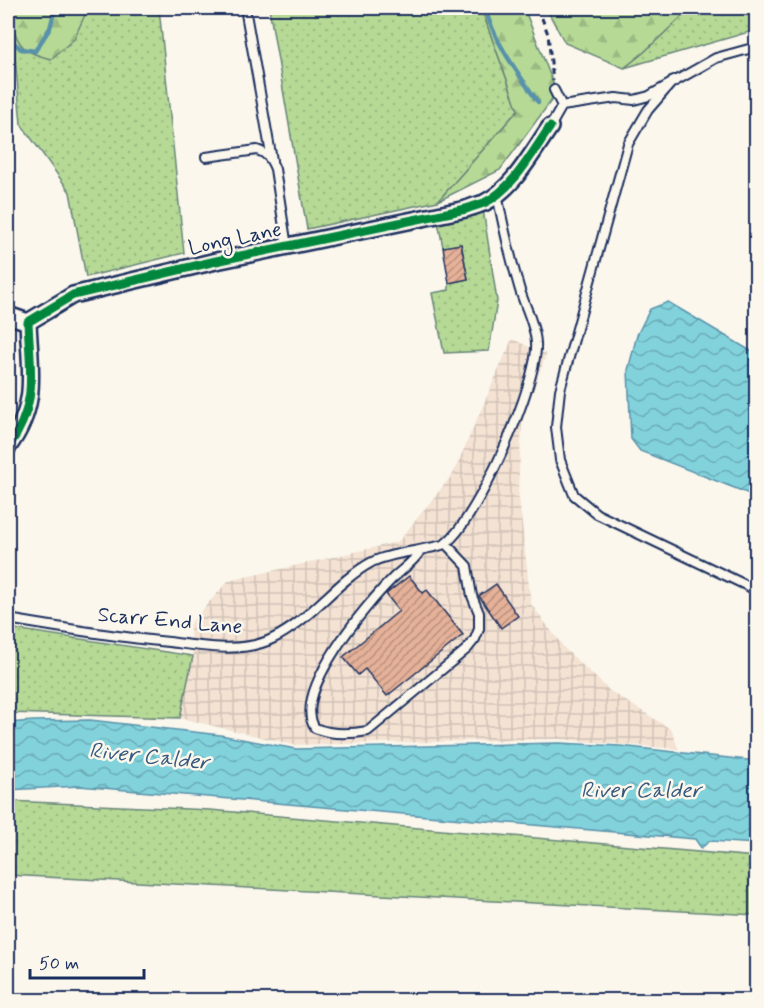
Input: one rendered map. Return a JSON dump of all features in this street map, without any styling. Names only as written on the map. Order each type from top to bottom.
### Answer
[{"type":"street","name":"Long Lane","points":[[28,322],[73,295],[216,261],[466,209],[497,194],[514,177],[550,128]]},
{"type":"street","points":[[8,315],[28,322],[30,397],[21,429],[8,447]]},
{"type":"lane","points":[[244,8],[275,169],[286,247]]},
{"type":"lane","points":[[554,90],[562,106],[616,98],[634,100],[649,96],[716,58],[756,47]]},
{"type":"lane","points":[[674,80],[648,110],[628,144],[560,390],[556,426],[560,460],[574,495],[597,514],[756,590]]},
{"type":"lane","name":"Long Lane","points":[[550,128],[562,106]]},
{"type":"lane","points":[[206,157],[257,150],[264,152],[272,160]]},
{"type":"lane","points":[[421,550],[414,561],[393,578],[370,603],[335,651],[316,683],[310,703],[310,714],[315,728],[334,732],[368,731],[467,649],[479,629],[479,613],[472,596],[467,566],[446,544],[482,492],[502,453],[531,372],[536,342],[519,289],[497,194]]},
{"type":"lane","name":"Scarr End Lane","points":[[8,619],[128,638],[246,647],[272,639],[292,628],[362,568],[375,561],[446,544]]},
{"type":"path","points":[[538,8],[548,34],[554,90]]},
{"type":"shaded area","points":[[512,339],[546,354],[522,423],[518,489],[531,604],[565,649],[610,691],[672,730],[678,749],[557,739],[294,745],[180,718],[193,656],[189,625],[228,581],[398,542],[453,474]]},
{"type":"green space","points":[[8,8],[88,8],[74,39],[51,59],[29,52],[20,44],[12,23],[8,23]]},
{"type":"green space","points":[[88,8],[159,8],[184,253],[86,277],[70,192],[21,124],[12,23],[85,12]]},
{"type":"green space","points":[[269,8],[481,8],[518,110],[438,201],[307,229]]},
{"type":"green space","points":[[481,8],[524,8],[557,93],[500,170],[438,201],[518,110]]},
{"type":"green space","points":[[546,8],[691,8],[624,68],[565,43]]},
{"type":"green space","points":[[691,8],[756,8],[756,30],[624,68],[643,53]]},
{"type":"green space","points":[[483,209],[497,301],[489,351],[444,353],[432,293],[449,290],[449,283],[468,279],[461,244],[443,247],[437,217]]},
{"type":"green space","points":[[8,628],[193,656],[180,718],[8,713]]},
{"type":"green space","points":[[8,801],[210,810],[756,857],[756,915],[8,875]]},
{"type":"water","points":[[668,302],[756,354],[756,495],[640,451],[631,439],[628,370],[637,335],[650,309]]},
{"type":"water","name":"River Calder","points":[[90,720],[220,735],[296,749],[559,743],[620,746],[756,761],[756,844],[710,841],[701,848],[695,839],[79,786],[8,790],[8,723]]},
{"type":"building","points":[[461,244],[468,279],[449,283],[443,247]]},
{"type":"building","points":[[409,576],[423,593],[427,590],[463,635],[387,696],[365,669],[358,675],[343,657],[399,611],[386,594]]},
{"type":"building","points":[[496,584],[518,616],[501,628],[479,596]]},
{"type":"waterway","points":[[8,38],[21,49],[35,51],[50,28],[54,13],[60,8]]},
{"type":"waterway","points":[[485,8],[501,45],[538,102]]},
{"type":"cycle path","points":[[8,447],[18,432],[28,402],[31,372],[28,322],[73,295],[216,261],[466,209],[484,203],[513,180],[550,127]]}]
